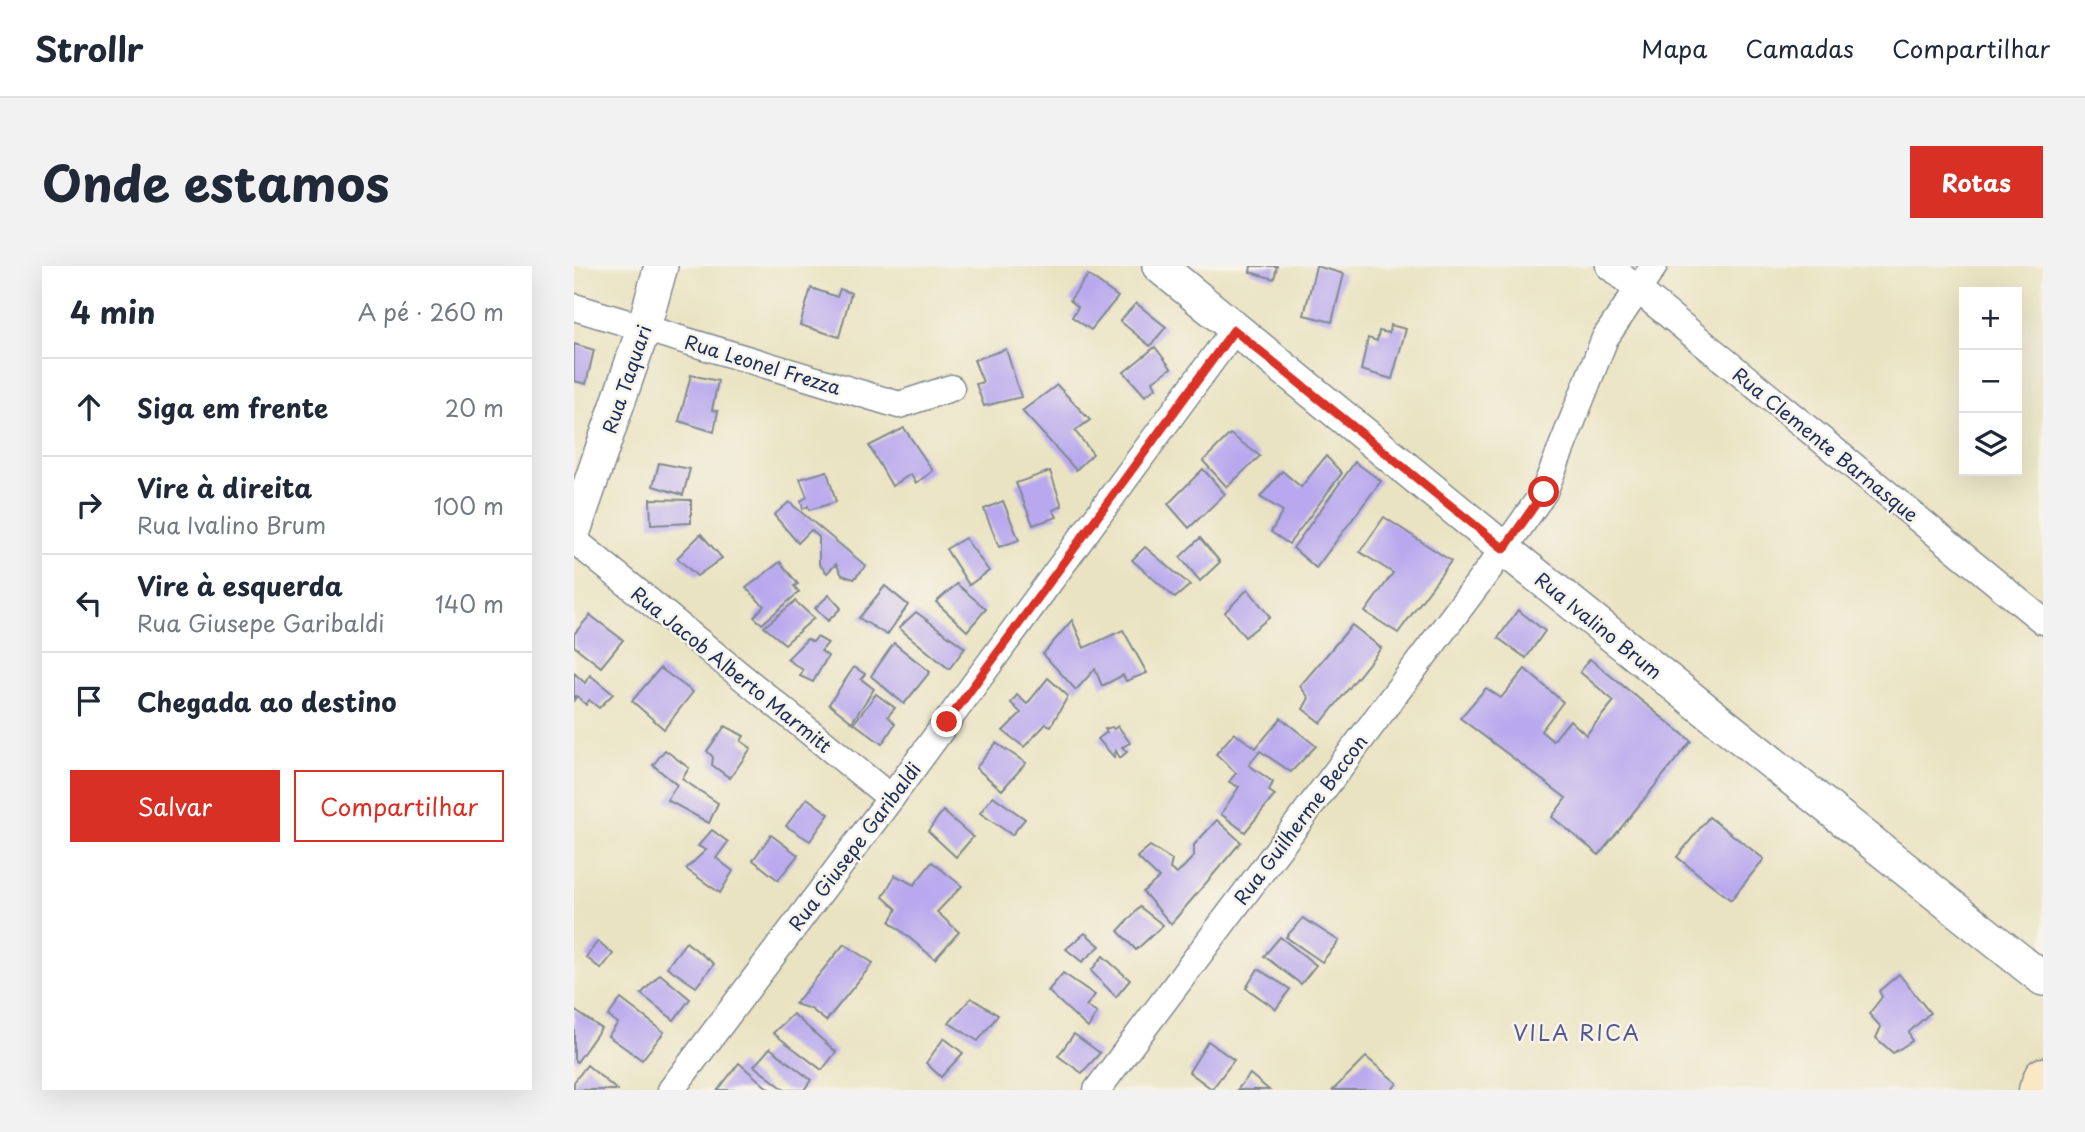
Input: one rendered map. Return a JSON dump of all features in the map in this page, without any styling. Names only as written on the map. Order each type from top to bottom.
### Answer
[{"type":"main road","points":[[2038,1090],[2043,1077]]},
{"type":"street","name":"Rua Taquari","points":[[574,531],[644,327],[661,266]]},
{"type":"street","name":"Rua Ivalino Brum","points":[[1158,266],[1504,549],[2043,979]]},
{"type":"street","name":"Rua Clemente Barnasque","points":[[1609,266],[2043,621]]},
{"type":"street","name":"Rua Guilherme Beccon","points":[[1097,1090],[1544,492],[1605,338],[1654,266]]},
{"type":"street","name":"Rua Leonel Frezza","points":[[574,307],[899,405],[951,388]]},
{"type":"street","name":"Rua Giusepe Garibaldi","points":[[671,1090],[891,797],[1234,330]]},
{"type":"street","name":"Rua Jacob Alberto Marmitt","points":[[574,540],[891,797]]},
{"type":"building","points":[[1251,266],[1277,266],[1274,279],[1250,272]]},
{"type":"building","points":[[1316,266],[1344,274],[1332,322],[1304,315]]},
{"type":"building","points":[[1088,275],[1118,297],[1091,330],[1072,317],[1078,307],[1070,300]]},
{"type":"building","points":[[811,288],[837,297],[840,289],[851,293],[839,337],[800,325]]},
{"type":"building","points":[[1136,303],[1166,327],[1150,346],[1120,321]]},
{"type":"building","points":[[1390,325],[1406,329],[1392,379],[1361,370],[1368,338],[1377,341],[1379,331],[1389,333]]},
{"type":"building","points":[[574,344],[594,350],[586,384],[574,381]]},
{"type":"building","points":[[1155,347],[1171,368],[1153,381],[1156,388],[1145,396],[1124,372]]},
{"type":"building","points":[[1006,349],[1021,397],[984,406],[976,384],[983,382],[974,360]]},
{"type":"building","points":[[691,375],[718,381],[712,410],[718,411],[714,432],[679,421]]},
{"type":"building","points":[[1057,385],[1090,420],[1075,431],[1093,454],[1076,470],[1022,411]]},
{"type":"building","points":[[904,428],[933,471],[916,483],[911,474],[892,486],[869,446]]},
{"type":"building","points":[[1230,434],[1260,456],[1227,487],[1203,461]]},
{"type":"building","points":[[1326,456],[1342,473],[1289,544],[1271,532],[1283,511],[1260,497],[1282,471],[1301,487]]},
{"type":"building","points":[[1355,462],[1381,481],[1316,568],[1293,548]]},
{"type":"building","points":[[659,463],[690,469],[683,495],[653,486]]},
{"type":"building","points":[[1203,469],[1225,494],[1189,528],[1168,504]]},
{"type":"building","points":[[827,471],[836,502],[809,510],[808,506],[803,509],[801,501],[807,497],[800,479]]},
{"type":"building","points":[[1050,471],[1062,506],[1053,510],[1057,517],[1033,525],[1016,483]]},
{"type":"building","points":[[650,499],[691,500],[691,523],[651,525]]},
{"type":"building","points":[[1003,501],[1019,540],[999,547],[984,509]]},
{"type":"building","points":[[789,502],[866,566],[854,579],[842,575],[836,564],[827,573],[819,564],[819,537],[811,530],[798,543],[774,515]]},
{"type":"building","points":[[1384,517],[1451,561],[1398,633],[1365,612],[1393,573],[1360,552]]},
{"type":"building","points":[[701,534],[722,558],[697,576],[677,558]]},
{"type":"building","points":[[965,538],[989,571],[969,585],[946,549]]},
{"type":"building","points":[[1200,538],[1220,562],[1200,581],[1180,557]]},
{"type":"building","points":[[1145,547],[1190,585],[1175,598],[1132,560]]},
{"type":"building","points":[[780,562],[798,584],[794,586],[799,592],[762,624],[754,617],[764,606],[746,588]]},
{"type":"building","points":[[957,584],[986,609],[967,631],[936,602]]},
{"type":"building","points":[[885,586],[908,605],[887,635],[859,618]]},
{"type":"building","points":[[1248,589],[1270,617],[1245,637],[1225,612]]},
{"type":"building","points":[[829,595],[841,608],[828,621],[815,608]]},
{"type":"building","points":[[795,601],[814,618],[785,644],[764,627]]},
{"type":"building","points":[[1518,610],[1545,631],[1526,658],[1498,638]]},
{"type":"building","points":[[916,612],[965,648],[949,669],[899,628]]},
{"type":"building","points":[[590,615],[623,640],[601,667],[574,646],[574,634]]},
{"type":"building","points":[[1072,620],[1084,648],[1123,630],[1147,673],[1126,681],[1123,675],[1102,686],[1095,669],[1076,690],[1043,654]]},
{"type":"building","points":[[1352,625],[1381,648],[1321,723],[1303,709],[1309,698],[1300,686]]},
{"type":"building","points":[[817,637],[828,643],[821,651],[828,656],[813,682],[800,676],[803,670],[787,659],[807,639],[813,642]]},
{"type":"building","points":[[894,643],[930,672],[904,704],[871,676]]},
{"type":"building","points":[[1590,659],[1691,741],[1599,855],[1552,817],[1566,798],[1460,718],[1486,688],[1501,698],[1525,669],[1563,702],[1541,731],[1553,741],[1570,720],[1586,735],[1614,701],[1580,672]]},
{"type":"building","points":[[854,667],[865,674],[861,679],[874,689],[852,722],[829,704]]},
{"type":"building","points":[[660,668],[693,692],[664,729],[632,701]]},
{"type":"building","points":[[574,673],[585,683],[590,675],[613,694],[599,708],[589,700],[586,705],[577,696],[574,700]]},
{"type":"building","points":[[1048,678],[1068,696],[1051,726],[1046,724],[1024,747],[1003,731],[1021,713],[1011,703],[1017,695],[1027,704]]},
{"type":"building","points":[[876,694],[895,708],[888,716],[895,724],[882,744],[854,723]]},
{"type":"building","points":[[1281,718],[1316,746],[1291,772],[1260,751],[1249,765],[1273,782],[1269,791],[1275,795],[1245,832],[1221,814],[1239,787],[1229,782],[1236,773],[1216,754],[1234,733],[1256,748]]},
{"type":"building","points":[[725,726],[744,736],[741,741],[751,748],[730,778],[712,765],[713,757],[707,751]]},
{"type":"building","points":[[1118,726],[1130,743],[1122,747],[1127,752],[1120,758],[1116,751],[1114,757],[1098,739],[1107,732],[1105,729]]},
{"type":"building","points":[[996,743],[1026,763],[1002,790],[976,768]]},
{"type":"building","points":[[665,750],[689,768],[682,779],[718,803],[709,823],[667,800],[677,785],[653,765]]},
{"type":"building","points":[[993,796],[1025,819],[1012,835],[980,813]]},
{"type":"building","points":[[807,798],[829,814],[810,841],[786,826]]},
{"type":"building","points":[[943,811],[973,837],[956,857],[928,831]]},
{"type":"building","points":[[1709,817],[1764,859],[1731,900],[1677,857]]},
{"type":"building","points":[[1217,820],[1241,842],[1171,924],[1143,892],[1159,878],[1137,857],[1150,846],[1172,860],[1170,869],[1177,874],[1194,856],[1194,845]]},
{"type":"building","points":[[712,830],[728,842],[716,858],[733,871],[720,893],[686,869],[706,850],[698,846]]},
{"type":"building","points":[[771,835],[798,855],[778,880],[753,860]]},
{"type":"building","points":[[932,862],[962,886],[937,912],[959,932],[935,959],[890,922],[897,909],[883,897],[895,875],[914,885]]},
{"type":"building","points":[[1140,907],[1163,925],[1136,950],[1118,931]]},
{"type":"building","points":[[1303,918],[1339,941],[1322,962],[1286,937]]},
{"type":"building","points":[[1085,933],[1100,946],[1082,962],[1066,949]]},
{"type":"building","points":[[1280,937],[1316,965],[1301,984],[1264,956]]},
{"type":"building","points":[[598,941],[613,954],[601,969],[586,957]]},
{"type":"building","points":[[686,942],[714,964],[696,987],[667,967]]},
{"type":"building","points":[[844,944],[873,963],[826,1021],[811,1009],[795,1004]]},
{"type":"building","points":[[1103,956],[1130,980],[1116,997],[1091,971]]},
{"type":"building","points":[[1258,969],[1290,989],[1276,1009],[1246,988]]},
{"type":"building","points":[[1063,973],[1095,995],[1086,1006],[1097,1013],[1088,1028],[1048,991]]},
{"type":"building","points":[[660,974],[690,999],[674,1020],[641,994]]},
{"type":"building","points":[[1899,974],[1930,1013],[1909,1032],[1912,1041],[1893,1053],[1876,1038],[1881,1027],[1869,1014],[1882,997],[1879,991]]},
{"type":"building","points":[[971,998],[998,1015],[978,1041],[949,1023]]},
{"type":"building","points":[[621,999],[664,1032],[642,1060],[608,1036],[618,1023],[608,1016]]},
{"type":"building","points":[[574,1010],[601,1028],[577,1062],[574,1059]]},
{"type":"building","points":[[793,1014],[836,1052],[822,1070],[773,1033]]},
{"type":"building","points":[[1074,1034],[1100,1053],[1082,1073],[1058,1056]]},
{"type":"building","points":[[944,1038],[963,1053],[941,1077],[926,1063]]},
{"type":"building","points":[[1208,1041],[1234,1060],[1212,1089],[1189,1072]]},
{"type":"building","points":[[770,1048],[811,1080],[804,1090],[785,1090],[754,1066]]},
{"type":"building","points":[[1366,1057],[1397,1083],[1392,1090],[1333,1090]]},
{"type":"building","points":[[739,1063],[770,1090],[718,1090]]},
{"type":"building","points":[[587,1065],[617,1090],[574,1090],[574,1082]]},
{"type":"building","points":[[1250,1074],[1269,1090],[1237,1090]]},
{"type":"district","name":"VILA RICA","points":[[1577,1032]]},
{"type":"route","points":[[947,722],[1234,330],[1504,549],[1544,492]]}]
